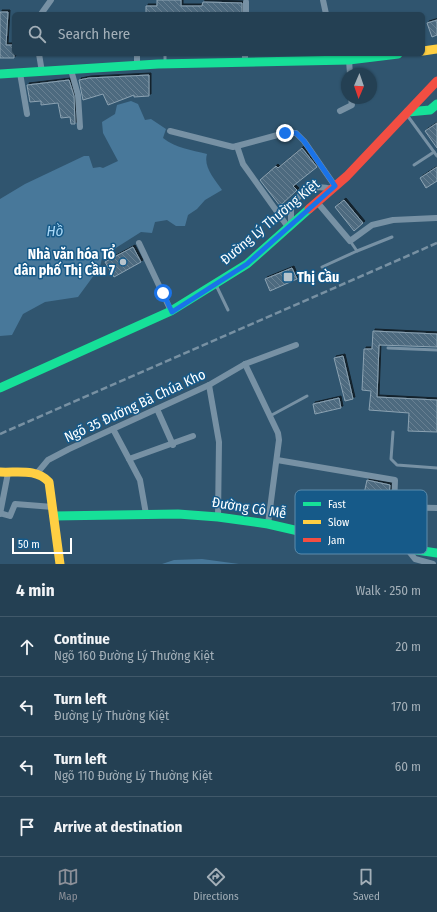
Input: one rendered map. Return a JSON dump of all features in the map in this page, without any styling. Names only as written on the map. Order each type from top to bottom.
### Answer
[{"type":"main road","points":[[425,51],[437,49]]},
{"type":"main road","points":[[0,74],[137,65],[165,59],[329,57],[349,60],[382,56]]},
{"type":"main road","name":"Đường Lý Thường Kiệt","points":[[0,388],[172,312],[247,264],[334,188],[437,81]]},
{"type":"main road","points":[[407,112],[430,110],[437,104]]},
{"type":"main road","points":[[4,472],[38,472],[45,476],[49,482],[60,564]]},
{"type":"main road","name":"Đường Cô Mễ","points":[[54,516],[178,514],[218,517],[268,524],[295,530]]},
{"type":"main road","name":"Đường Cô Mễ","points":[[427,552],[437,553]]},
{"type":"street","points":[[42,12],[51,0]]},
{"type":"street","points":[[322,0],[325,12]]},
{"type":"street","points":[[246,2],[246,12]]},
{"type":"street","points":[[39,56],[42,72]]},
{"type":"street","points":[[137,56],[137,65]]},
{"type":"street","points":[[349,60],[350,68]]},
{"type":"street","points":[[71,70],[78,95],[80,126]]},
{"type":"street","points":[[20,73],[27,114]]},
{"type":"street","points":[[340,111],[352,104]]},
{"type":"street","points":[[170,131],[228,147],[285,133],[296,133],[304,141],[334,188]]},
{"type":"street","points":[[237,146],[243,164],[290,226]]},
{"type":"street","points":[[290,226],[291,208],[303,193],[316,186],[334,188]]},
{"type":"street","points":[[317,202],[350,241],[372,225],[393,220],[436,218]]},
{"type":"street","points":[[139,243],[172,312]]},
{"type":"street","name":"Ngõ 35 Đường Bà Chúa Kho","points":[[38,472],[48,460],[209,385],[245,364],[296,345]]},
{"type":"street","points":[[245,364],[278,433],[279,440],[277,460],[268,524]]},
{"type":"street","points":[[209,385],[219,442],[218,517]]},
{"type":"street","points":[[157,409],[173,445]]},
{"type":"street","points":[[113,429],[140,480],[146,514]]},
{"type":"street","points":[[129,459],[173,445],[193,436]]},
{"type":"street","points":[[277,460],[395,480],[395,490]]},
{"type":"street","points":[[4,472],[0,514],[10,516],[15,504],[53,507]]},
{"type":"street","points":[[427,508],[437,508]]},
{"type":"street","points":[[411,554],[415,559],[433,564]]},
{"type":"lane","points":[[407,112],[437,156]]},
{"type":"lane","points":[[414,165],[434,152]]},
{"type":"lane","points":[[322,267],[392,236]]},
{"type":"lane","points":[[350,241],[357,251]]},
{"type":"lane","points":[[215,284],[228,310]]},
{"type":"lane","points":[[388,348],[437,350]]},
{"type":"lane","points":[[270,416],[307,396]]},
{"type":"lane","points":[[393,432],[390,459],[396,465],[437,468]]},
{"type":"water","name":"Hồ","points":[[131,101],[138,104],[145,120],[151,119],[166,129],[163,138],[189,150],[207,154],[206,159],[208,168],[222,190],[205,200],[197,209],[188,215],[185,226],[176,226],[167,220],[155,222],[152,233],[141,232],[111,251],[102,258],[100,267],[78,297],[45,302],[23,314],[12,335],[0,336],[0,199],[25,184],[84,156],[89,156],[93,168],[103,168],[118,161],[103,133],[102,122],[115,114],[117,105]]},
{"type":"water","points":[[202,559],[239,564],[162,564],[174,560]]},
{"type":"building","points":[[157,0],[181,0],[181,6],[202,6],[203,2],[242,3],[242,12],[146,12],[146,6],[157,6]]},
{"type":"building","points":[[0,12],[8,12],[6,45],[12,45],[12,56],[14,56],[14,58],[0,58]]},
{"type":"building","points":[[437,20],[437,35],[432,37],[427,23]]},
{"type":"building","points":[[149,75],[149,96],[134,97],[134,95],[108,105],[103,94],[83,100],[79,80],[89,78]]},
{"type":"building","points":[[69,80],[74,96],[75,124],[71,124],[70,117],[61,118],[58,103],[41,105],[41,101],[30,102],[27,85]]},
{"type":"building","points":[[437,123],[437,148],[425,131]]},
{"type":"building","points":[[302,148],[317,167],[293,186],[297,190],[280,206],[260,180],[276,166],[278,168]]},
{"type":"building","points":[[437,167],[437,181],[426,188],[420,178]]},
{"type":"building","points":[[344,200],[363,223],[354,231],[335,207]]},
{"type":"building","name":"Nhà văn hóa Tổ dân phố Thị Cầu 7","points":[[133,247],[141,262],[114,277],[105,262]]},
{"type":"building","points":[[292,268],[297,279],[270,291],[265,279]]},
{"type":"building","points":[[373,331],[437,334],[437,347],[379,345],[377,397],[437,400],[437,432],[408,431],[409,413],[369,410],[371,391],[362,390],[364,349],[372,349]]},
{"type":"building","points":[[343,356],[353,399],[345,401],[334,358]]},
{"type":"building","points":[[339,398],[341,408],[315,414],[313,404]]},
{"type":"building","points":[[367,480],[390,485],[390,490],[365,490]]},
{"type":"railway","points":[[0,434],[437,243]]},
{"type":"traffic: fast","points":[[0,74],[158,64],[349,60],[382,56]]},
{"type":"traffic: fast","points":[[408,112],[430,110],[437,104]]},
{"type":"traffic: fast","points":[[0,388],[171,311],[247,264],[309,209]]},
{"type":"traffic: fast","points":[[54,516],[178,514],[218,517],[268,524],[295,530]]},
{"type":"traffic: fast","points":[[427,552],[437,553]]},
{"type":"traffic: slow","points":[[425,51],[437,49]]},
{"type":"traffic: slow","points":[[0,472],[32,473],[49,482],[60,564]]},
{"type":"traffic: jam","points":[[309,209],[347,176],[437,81]]},
{"type":"place","name":"Nhà văn hóa Tổ dân phố Thị Cầu 7","points":[[123,262]]},
{"type":"place","name":"Thị Cầu","points":[[288,277]]},
{"type":"route","points":[[163,293],[172,312],[247,264],[335,186],[304,141],[296,133],[285,133]]}]
